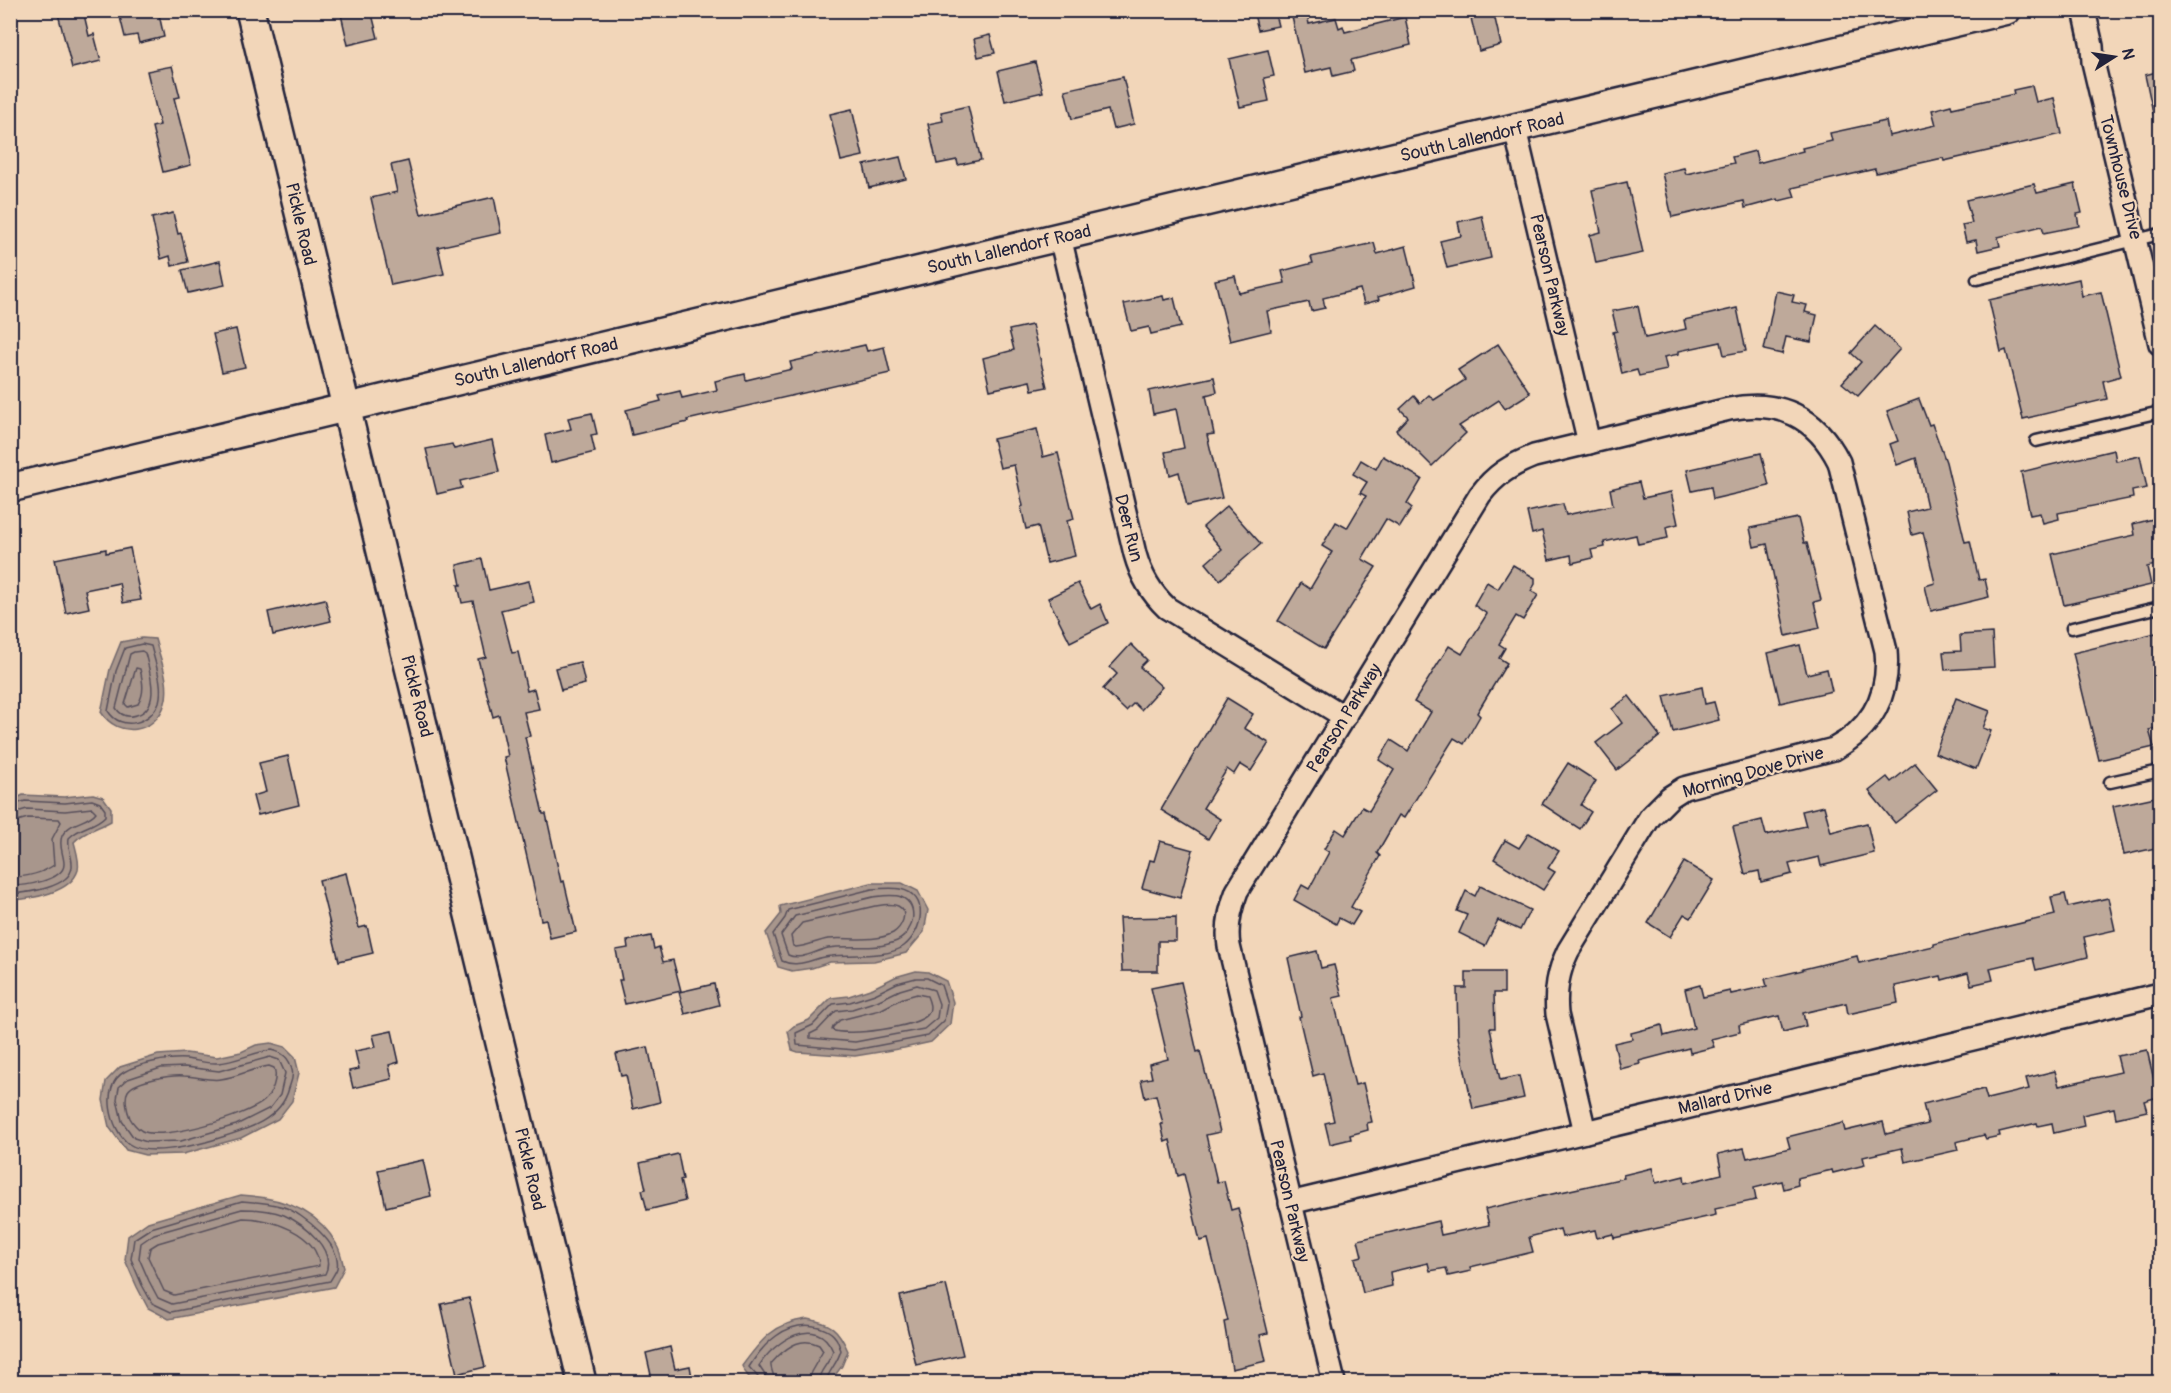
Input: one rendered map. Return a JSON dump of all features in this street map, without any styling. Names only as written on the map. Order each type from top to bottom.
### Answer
[{"type":"street","name":"Pickle Road","points":[[250,10],[582,1383]]},
{"type":"street","name":"South Lallendorf Road","points":[[10,488],[2007,10]]},
{"type":"street","name":"Townhouse Drive","points":[[2084,10],[2092,46],[2092,62],[2160,344]]},
{"type":"street","name":"Pearson Parkway","points":[[1334,1383],[1231,957],[1227,935],[1228,923],[1237,891],[1480,495],[1506,468],[1534,456],[1589,443],[1515,129]]},
{"type":"street","name":"Deer Run","points":[[1060,237],[1135,554],[1143,578],[1167,608],[1344,717]]},
{"type":"street","name":"Morning Dove Drive","points":[[1586,1132],[1557,1014],[1558,974],[1568,951],[1646,823],[1665,801],[1684,788],[1823,753],[1844,743],[1860,730],[1875,712],[1883,691],[1887,665],[1883,640],[1839,462],[1826,439],[1807,421],[1769,406],[1741,407],[1589,443]]},
{"type":"street","name":"Mallard Drive","points":[[1290,1203],[2160,994]]},
{"type":"lane","points":[[1977,279],[2160,234]]},
{"type":"lane","points":[[2036,441],[2160,412]]},
{"type":"lane","points":[[2072,628],[2160,607]]},
{"type":"lane","points":[[2110,782],[2160,771]]},
{"type":"water","points":[[142,638],[155,639],[167,687],[165,703],[154,721],[145,727],[126,729],[108,721],[101,712],[110,669],[121,642]]},
{"type":"water","points":[[93,794],[103,797],[111,808],[111,821],[87,832],[74,842],[78,856],[78,870],[74,878],[49,893],[11,900],[11,801],[23,795],[64,797]]},
{"type":"water","points":[[871,883],[902,883],[918,891],[928,910],[924,932],[906,953],[874,961],[830,962],[792,971],[778,967],[766,933],[781,914],[780,906]]},
{"type":"water","points":[[916,971],[928,972],[946,981],[953,1002],[950,1024],[931,1042],[855,1056],[792,1050],[788,1031],[809,1020],[831,998],[849,996]]},
{"type":"water","points":[[271,1043],[285,1047],[295,1057],[299,1073],[292,1101],[278,1119],[241,1138],[183,1154],[145,1155],[126,1150],[109,1127],[103,1100],[106,1081],[120,1067],[158,1055],[186,1053],[217,1057],[241,1052],[256,1045]]},
{"type":"water","points":[[241,1195],[283,1202],[296,1207],[319,1222],[337,1245],[344,1268],[334,1287],[169,1319],[148,1308],[125,1260],[128,1236],[148,1222]]},
{"type":"water","points":[[807,1319],[822,1322],[833,1328],[848,1351],[842,1366],[830,1382],[756,1382],[749,1377],[742,1366],[769,1334],[786,1324]]},
{"type":"building","points":[[57,10],[83,10],[89,36],[94,34],[101,61],[72,68]]},
{"type":"building","points":[[148,10],[158,10],[164,37],[139,43],[137,35],[125,37],[120,17]]},
{"type":"building","points":[[340,10],[371,10],[378,38],[348,45]]},
{"type":"building","points":[[1253,10],[1274,10],[1278,26],[1258,30]]},
{"type":"building","points":[[1469,10],[1493,10],[1501,45],[1479,51]]},
{"type":"building","points":[[1307,14],[1309,24],[1336,18],[1339,28],[1343,26],[1345,32],[1405,17],[1411,45],[1351,60],[1354,71],[1333,76],[1331,67],[1305,73],[1292,17]]},
{"type":"building","points":[[990,35],[995,53],[978,57],[974,39]]},
{"type":"building","points":[[1268,50],[1274,76],[1264,78],[1269,101],[1240,107],[1229,59]]},
{"type":"building","points":[[1035,62],[1043,92],[1005,101],[998,71]]},
{"type":"building","points":[[172,66],[180,97],[174,98],[191,165],[163,172],[152,127],[160,125],[147,71]]},
{"type":"building","points":[[2160,71],[2160,116],[2154,117],[2145,75]]},
{"type":"building","points":[[1123,77],[1134,124],[1113,129],[1108,110],[1072,119],[1065,90]]},
{"type":"building","points":[[2032,86],[2036,102],[2054,98],[2062,134],[1944,161],[1943,158],[1876,173],[1875,169],[1792,188],[1795,197],[1779,201],[1778,199],[1745,208],[1744,201],[1672,217],[1662,173],[1684,168],[1686,174],[1734,163],[1732,157],[1755,151],[1758,163],[1803,151],[1802,148],[1832,141],[1830,133],[1886,121],[1889,136],[1936,125],[1932,110],[1951,105],[1952,108],[2014,94],[2013,90]]},
{"type":"building","points":[[968,106],[981,160],[958,165],[957,160],[937,164],[928,124],[943,121],[941,112]]},
{"type":"building","points":[[852,109],[863,156],[841,161],[830,114]]},
{"type":"building","points":[[900,157],[906,179],[869,188],[864,165]]},
{"type":"building","points":[[408,161],[421,214],[494,197],[501,233],[438,247],[444,274],[391,285],[371,198],[397,192],[391,165]]},
{"type":"building","points":[[1627,182],[1643,253],[1596,263],[1590,235],[1601,232],[1592,190]]},
{"type":"building","points":[[2034,184],[2037,193],[2075,184],[2082,213],[2077,214],[2079,226],[2044,233],[2042,226],[1998,237],[2000,246],[1978,251],[1976,240],[1966,242],[1962,225],[1972,223],[1966,200]]},
{"type":"building","points":[[173,213],[188,262],[172,266],[170,256],[161,259],[152,218]]},
{"type":"building","points":[[1482,216],[1491,258],[1447,268],[1440,241],[1461,236],[1458,222]]},
{"type":"building","points":[[1374,243],[1377,254],[1406,246],[1416,286],[1378,297],[1379,300],[1364,304],[1360,289],[1323,298],[1325,308],[1311,311],[1309,302],[1267,311],[1271,331],[1230,341],[1215,280],[1235,276],[1239,293],[1285,283],[1282,271],[1313,263],[1311,257]]},
{"type":"building","points":[[220,261],[225,285],[188,293],[182,270]]},
{"type":"building","points":[[2079,279],[2082,296],[2101,292],[2121,376],[2103,381],[2107,399],[2023,419],[2006,350],[2001,352],[1989,300]]},
{"type":"building","points":[[1776,291],[1794,295],[1792,302],[1807,305],[1805,312],[1817,315],[1811,342],[1786,337],[1782,354],[1764,350]]},
{"type":"building","points":[[1163,296],[1164,300],[1174,298],[1181,327],[1151,334],[1149,327],[1131,331],[1124,304]]},
{"type":"building","points":[[1638,306],[1645,338],[1686,329],[1684,320],[1737,308],[1746,351],[1724,355],[1721,342],[1679,351],[1679,354],[1664,357],[1667,370],[1639,376],[1637,370],[1622,374],[1613,332],[1617,331],[1612,311]]},
{"type":"building","points":[[1032,325],[1047,387],[1032,390],[1030,381],[990,390],[983,358],[1014,350],[1009,330]]},
{"type":"building","points":[[1875,326],[1900,349],[1858,396],[1842,383],[1861,362],[1851,353]]},
{"type":"building","points":[[236,329],[245,367],[222,372],[213,334]]},
{"type":"building","points":[[1498,344],[1530,393],[1505,409],[1499,400],[1459,426],[1466,433],[1432,466],[1396,430],[1408,417],[1400,409],[1414,396],[1420,403],[1429,395],[1434,400],[1465,380],[1458,370]]},
{"type":"building","points":[[865,345],[867,351],[884,347],[890,373],[632,435],[626,410],[661,401],[659,396],[680,391],[682,398],[717,390],[715,381],[745,374],[746,380],[792,369],[790,362]]},
{"type":"building","points":[[1214,377],[1217,392],[1206,395],[1214,434],[1207,435],[1222,498],[1187,506],[1179,472],[1170,475],[1165,452],[1184,448],[1176,409],[1153,414],[1149,391]]},
{"type":"building","points":[[1919,399],[1929,425],[1932,424],[1946,462],[1965,542],[1970,541],[1979,580],[1985,579],[1989,597],[1931,611],[1925,586],[1935,583],[1923,532],[1912,535],[1907,512],[1927,507],[1916,458],[1897,465],[1890,444],[1898,441],[1887,411]]},
{"type":"building","points":[[592,413],[597,434],[591,435],[595,452],[551,463],[545,435],[571,429],[568,418]]},
{"type":"building","points":[[1037,429],[1043,457],[1058,453],[1074,519],[1067,521],[1075,556],[1047,563],[1038,526],[1026,529],[1014,465],[1000,468],[993,439]]},
{"type":"building","points":[[492,440],[499,472],[460,481],[462,488],[437,494],[426,449],[452,444],[454,449]]},
{"type":"building","points":[[2114,450],[2116,461],[2140,456],[2147,488],[2132,491],[2133,498],[2058,513],[2059,519],[2043,523],[2040,513],[2030,515],[2021,472]]},
{"type":"building","points":[[1761,453],[1769,486],[1713,499],[1711,487],[1692,491],[1687,470]]},
{"type":"building","points":[[1383,456],[1422,479],[1407,504],[1412,508],[1400,527],[1386,519],[1362,559],[1376,567],[1324,649],[1278,621],[1301,583],[1310,589],[1332,552],[1322,546],[1336,522],[1347,528],[1366,496],[1360,493],[1367,482],[1353,474],[1361,460],[1376,469]]},
{"type":"building","points":[[1639,482],[1643,498],[1671,492],[1678,524],[1666,527],[1668,538],[1638,544],[1636,535],[1604,542],[1605,547],[1591,550],[1593,558],[1572,563],[1571,555],[1549,560],[1542,531],[1532,534],[1527,512],[1563,504],[1566,515],[1613,505],[1610,489]]},
{"type":"building","points":[[1227,506],[1261,544],[1220,580],[1206,563],[1222,549],[1203,527]]},
{"type":"building","points":[[1798,518],[1804,543],[1807,543],[1821,600],[1814,602],[1820,628],[1786,636],[1767,544],[1754,547],[1750,528]]},
{"type":"building","points":[[2153,519],[2160,564],[2147,567],[2151,585],[2064,605],[2052,554],[2135,535],[2133,524]]},
{"type":"building","points":[[130,548],[141,600],[123,603],[119,583],[85,590],[89,608],[66,613],[55,559],[106,549],[106,553]]},
{"type":"building","points":[[482,559],[489,590],[529,581],[534,602],[501,610],[512,653],[518,652],[527,691],[534,689],[539,709],[524,712],[530,736],[525,737],[543,814],[546,814],[561,882],[564,881],[576,932],[550,938],[546,919],[541,920],[504,757],[508,756],[499,715],[493,717],[478,659],[486,657],[473,601],[462,603],[458,585],[461,585],[457,565]]},
{"type":"building","points":[[1513,565],[1535,578],[1531,591],[1538,595],[1523,620],[1516,616],[1499,644],[1505,648],[1499,658],[1507,663],[1477,713],[1480,716],[1464,744],[1454,738],[1404,818],[1399,815],[1377,853],[1380,856],[1351,907],[1360,912],[1352,925],[1339,918],[1336,924],[1294,900],[1302,885],[1309,889],[1329,852],[1324,849],[1336,829],[1345,835],[1362,807],[1369,811],[1394,770],[1379,760],[1391,740],[1408,751],[1431,712],[1414,702],[1449,646],[1462,654],[1487,614],[1474,605],[1487,582],[1498,589]]},
{"type":"building","points":[[1078,583],[1091,609],[1100,604],[1108,623],[1070,642],[1048,598]]},
{"type":"building","points":[[325,599],[331,621],[273,635],[268,612]]},
{"type":"building","points":[[2160,632],[2160,727],[2149,730],[2154,747],[2099,760],[2073,653]]},
{"type":"building","points":[[1992,633],[1994,667],[1945,670],[1943,652],[1961,651],[1960,635]]},
{"type":"building","points":[[1131,644],[1147,660],[1140,667],[1162,687],[1141,710],[1134,703],[1126,711],[1103,689],[1117,674],[1110,667]]},
{"type":"building","points":[[1800,645],[1807,674],[1827,669],[1832,691],[1780,703],[1768,653]]},
{"type":"building","points":[[580,662],[585,684],[561,690],[555,668]]},
{"type":"building","points":[[1702,687],[1705,704],[1714,702],[1719,720],[1673,732],[1664,696]]},
{"type":"building","points":[[1629,696],[1660,736],[1617,770],[1596,743],[1622,723],[1612,709]]},
{"type":"building","points":[[1227,698],[1253,714],[1244,728],[1269,743],[1251,771],[1240,764],[1234,774],[1227,769],[1203,808],[1220,819],[1208,839],[1161,810]]},
{"type":"building","points":[[1956,698],[1990,711],[1983,728],[1991,731],[1976,769],[1935,753]]},
{"type":"building","points":[[288,756],[299,805],[258,815],[253,796],[266,792],[259,763]]},
{"type":"building","points":[[1568,763],[1596,781],[1581,805],[1591,812],[1580,829],[1542,804]]},
{"type":"building","points":[[1915,763],[1937,790],[1895,823],[1869,791],[1887,777],[1891,782]]},
{"type":"building","points":[[2160,796],[2160,847],[2124,855],[2113,806]]},
{"type":"building","points":[[1824,806],[1831,832],[1867,823],[1874,853],[1821,866],[1819,857],[1789,864],[1792,874],[1761,882],[1759,871],[1745,874],[1733,827],[1762,820],[1766,835],[1806,826],[1802,811]]},
{"type":"building","points":[[1529,833],[1559,851],[1548,868],[1555,872],[1543,890],[1494,859],[1505,840],[1519,848]]},
{"type":"building","points":[[1160,841],[1193,850],[1180,898],[1142,888],[1150,860],[1154,861]]},
{"type":"building","points":[[1684,862],[1714,880],[1691,918],[1684,914],[1670,937],[1648,923]]},
{"type":"building","points":[[346,873],[359,928],[367,926],[373,953],[339,961],[319,880]]},
{"type":"building","points":[[1480,886],[1530,910],[1520,930],[1498,920],[1485,946],[1459,933],[1467,915],[1457,911],[1466,891],[1475,896]]},
{"type":"building","points":[[2065,894],[2068,907],[2108,898],[2115,930],[2084,937],[2088,957],[2036,970],[2033,958],[1990,968],[1993,980],[1971,985],[1968,973],[1942,980],[1941,976],[1895,986],[1898,1003],[1848,1014],[1846,1003],[1803,1013],[1806,1026],[1783,1032],[1779,1016],[1739,1025],[1740,1032],[1711,1039],[1714,1047],[1690,1053],[1689,1048],[1639,1061],[1640,1064],[1620,1069],[1614,1043],[1632,1039],[1631,1033],[1662,1025],[1664,1036],[1694,1028],[1685,989],[1700,985],[1703,997],[1730,991],[1731,994],[1767,986],[1765,979],[1857,956],[1859,963],[1934,946],[1934,944],[2055,915],[2051,897]]},
{"type":"building","points":[[1176,917],[1176,941],[1158,941],[1158,971],[1122,971],[1119,918]]},
{"type":"building","points":[[651,936],[654,949],[659,947],[663,962],[673,960],[681,991],[625,1004],[619,980],[622,980],[616,950],[628,948],[627,941]]},
{"type":"building","points":[[1317,951],[1321,968],[1334,965],[1342,996],[1333,998],[1355,1085],[1363,1083],[1372,1122],[1367,1123],[1368,1130],[1350,1135],[1351,1139],[1330,1144],[1325,1123],[1334,1121],[1323,1073],[1313,1076],[1288,958]]},
{"type":"building","points":[[1466,972],[1504,972],[1504,993],[1494,993],[1495,1028],[1490,1028],[1500,1080],[1519,1076],[1524,1098],[1473,1109],[1458,1037],[1457,988],[1466,988]]},
{"type":"building","points":[[1181,982],[1197,1052],[1200,1051],[1220,1132],[1206,1135],[1217,1182],[1224,1181],[1231,1210],[1238,1208],[1268,1333],[1260,1335],[1266,1361],[1232,1369],[1224,1322],[1228,1321],[1208,1239],[1200,1241],[1184,1174],[1178,1176],[1170,1140],[1165,1142],[1156,1095],[1145,1098],[1141,1080],[1152,1078],[1149,1064],[1168,1059],[1151,988]]},
{"type":"building","points":[[714,984],[719,1005],[685,1014],[679,992]]},
{"type":"building","points":[[392,1031],[399,1062],[389,1065],[392,1079],[353,1088],[349,1071],[359,1069],[355,1051],[376,1047],[373,1035]]},
{"type":"building","points":[[648,1047],[660,1102],[633,1109],[626,1075],[621,1076],[616,1054]]},
{"type":"building","points":[[2147,1050],[2158,1097],[2144,1101],[2147,1111],[2116,1118],[2114,1108],[2082,1115],[2084,1126],[2054,1133],[2052,1123],[2038,1126],[2037,1123],[1999,1132],[2000,1136],[1986,1139],[1984,1135],[1956,1142],[1958,1150],[1905,1162],[1902,1148],[1863,1157],[1865,1165],[1833,1173],[1832,1170],[1797,1178],[1798,1185],[1784,1189],[1782,1181],[1754,1188],[1756,1200],[1715,1209],[1716,1215],[1614,1238],[1613,1234],[1597,1238],[1595,1230],[1562,1237],[1560,1229],[1529,1237],[1533,1252],[1470,1267],[1471,1271],[1448,1276],[1446,1268],[1430,1271],[1428,1263],[1390,1272],[1392,1286],[1363,1293],[1355,1258],[1362,1256],[1358,1240],[1438,1221],[1441,1235],[1489,1225],[1485,1209],[1624,1178],[1623,1175],[1652,1168],[1656,1183],[1684,1176],[1685,1183],[1722,1174],[1718,1154],[1744,1148],[1747,1158],[1790,1148],[1787,1137],[1843,1123],[1845,1131],[1883,1122],[1886,1134],[1928,1124],[1923,1104],[1984,1089],[1987,1099],[2029,1089],[2026,1078],[2055,1071],[2059,1086],[2121,1072],[2117,1056]]},
{"type":"building","points":[[678,1154],[683,1179],[680,1180],[685,1201],[647,1210],[642,1190],[646,1189],[640,1163]]},
{"type":"building","points":[[423,1160],[431,1196],[386,1207],[378,1170]]},
{"type":"building","points":[[946,1285],[963,1355],[916,1365],[900,1296]]},
{"type":"building","points":[[469,1298],[485,1367],[457,1374],[441,1304]]},
{"type":"building","points":[[670,1347],[675,1369],[690,1366],[693,1383],[645,1383],[644,1377],[651,1375],[646,1353]]}]
